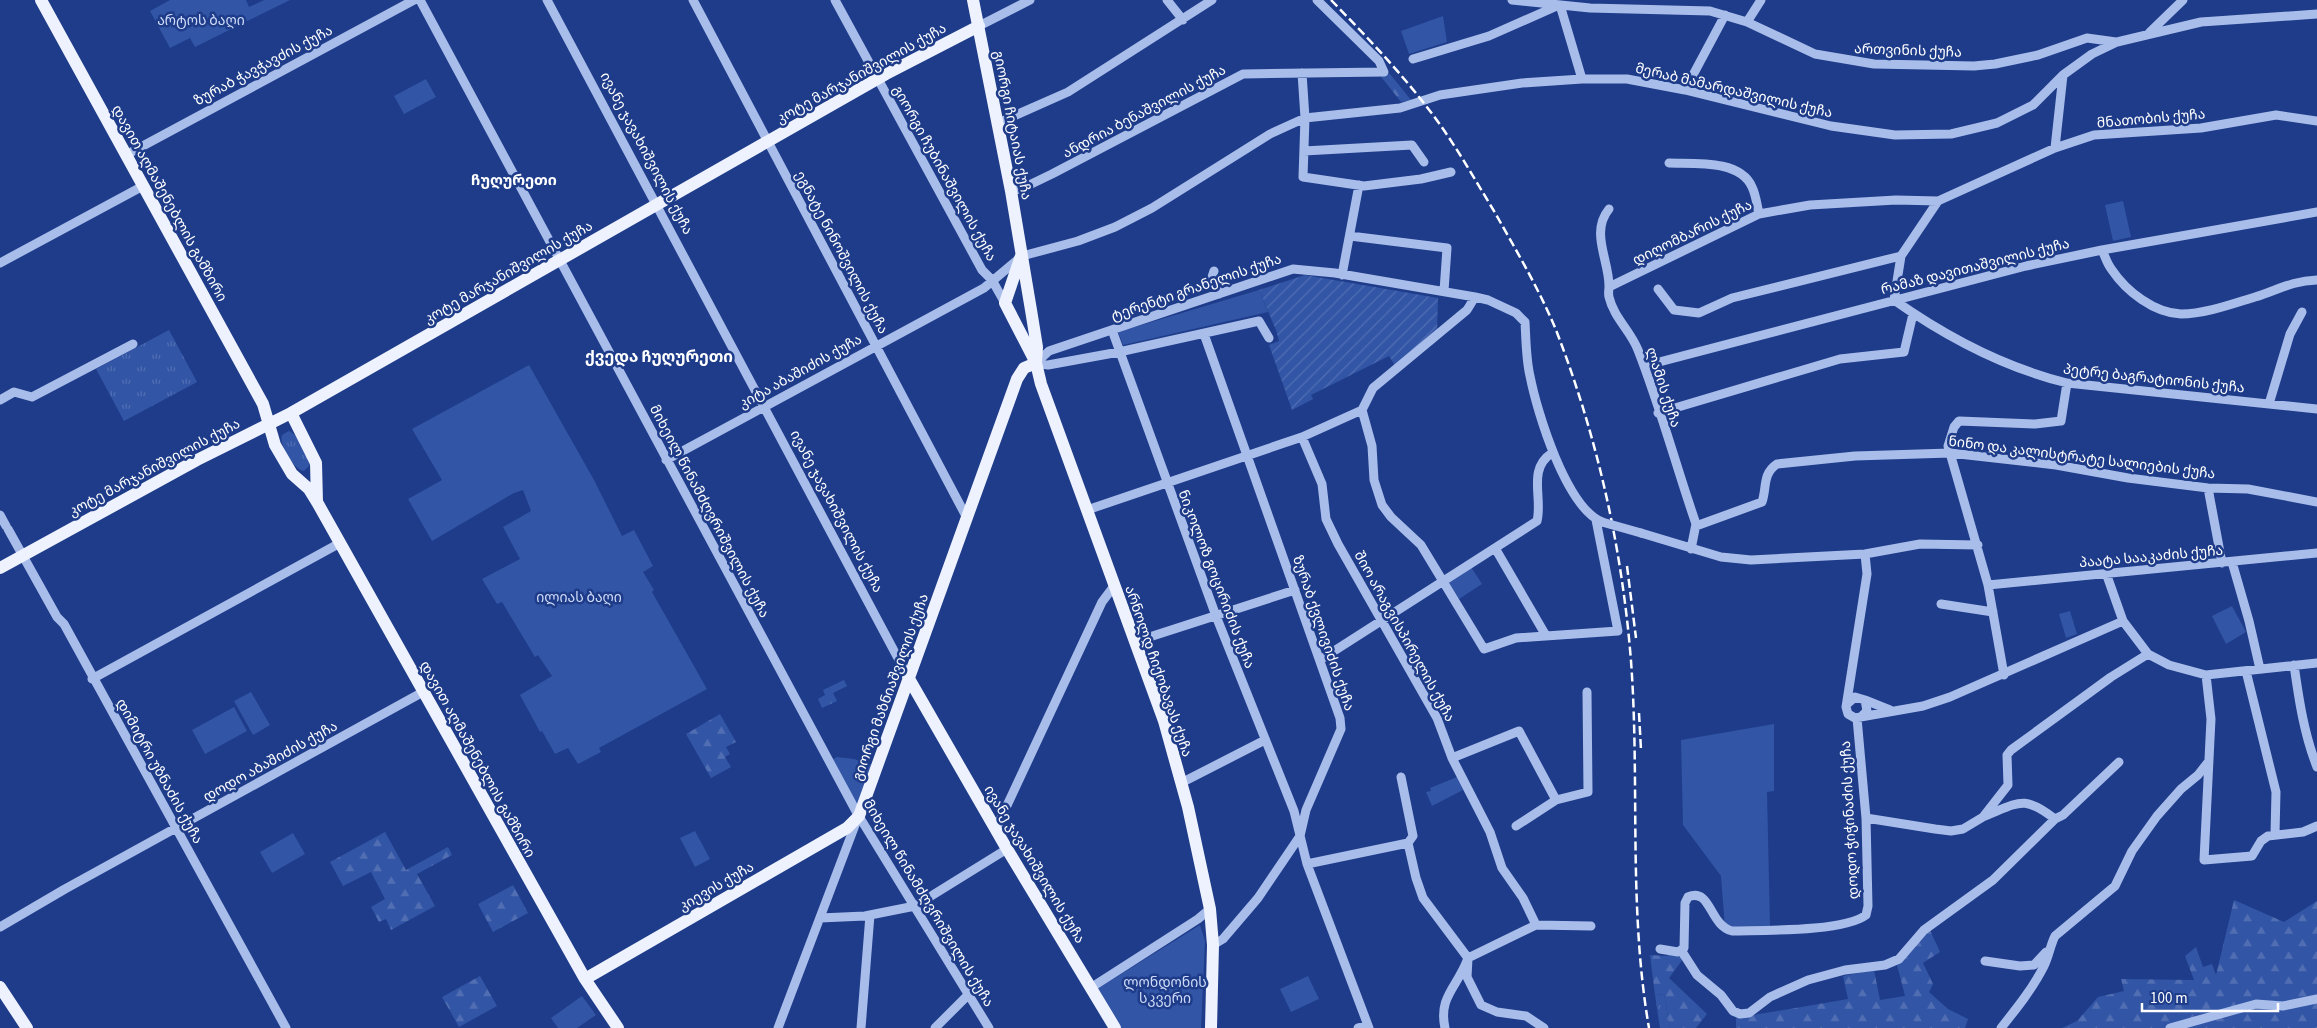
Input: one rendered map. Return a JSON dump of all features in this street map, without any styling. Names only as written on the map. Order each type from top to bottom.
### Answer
[{"type":"main road","name":"დავით აღმაშენებლის გამზირი","points":[[41,0],[263,404],[275,444],[292,474],[309,489],[317,502],[585,979],[618,1028]]},
{"type":"main road","name":"გიორგი ჩიტაიას ქუჩა","points":[[972,0],[979,26],[1011,191],[1028,307],[1038,350],[1036,363]]},
{"type":"main road","name":"კოტე მარჯანიშვილის ქუჩა","points":[[0,568],[190,463],[269,422],[291,413],[877,79],[979,26]]},
{"type":"main road","points":[[1022,256],[1008,302],[1022,337],[1038,350]]},
{"type":"main road","points":[[1015,291],[1022,294],[1028,307],[1018,311],[1008,302],[1015,291]]},
{"type":"main road","name":"გიორგი მაზნიაშვილის ქუჩა","points":[[859,816],[1013,388],[1029,357],[1038,350]]},
{"type":"main road","points":[[1024,368],[1036,363]]},
{"type":"main road","name":"არნოლდ ჩიქობავას ქუჩა","points":[[1036,363],[1040,380],[1164,721],[1181,783],[1210,909],[1213,945],[1211,1028]]},
{"type":"main road","points":[[1024,368],[1031,370],[1040,380]]},
{"type":"main road","name":"დავით აღმაშენებლის გამზირი","points":[[291,413],[316,463],[317,502]]},
{"type":"main road","points":[[298,480],[311,480],[316,473]]},
{"type":"main road","name":"ივანე ჯავახიშვილის ქუჩა","points":[[908,676],[1007,849],[1115,1028]]},
{"type":"main road","name":"კიევის ქუჩა","points":[[585,979],[839,833],[859,816]]},
{"type":"main road","points":[[0,986],[27,1028]]},
{"type":"street","name":"ზურაბ ჭავჭავძის ქუჩა","points":[[126,155],[414,0]]},
{"type":"street","name":"მიხეილ წინამძღვრიშვილის ქუჩა","points":[[420,0],[859,816],[989,1028]]},
{"type":"street","name":"ივანე ჯავახიშვილის ქუჩა","points":[[547,0],[658,204],[908,676]]},
{"type":"street","name":"ეგნატე ნინოშვილის ქუჩა","points":[[693,0],[967,518]]},
{"type":"street","name":"გიორგი ჩუბინაშვილის ქუჩა","points":[[835,0],[982,270],[1008,302]]},
{"type":"street","name":"კოტე მარჯანიშვილის ქუჩა","points":[[979,26],[1030,0]]},
{"type":"street","points":[[1167,0],[1183,20]]},
{"type":"street","points":[[998,123],[1068,92],[1212,0]]},
{"type":"street","name":"ანდრია ბენაშვილის ქუჩა","points":[[1011,191],[1023,188],[1052,174],[1244,74],[1384,72],[1379,62],[1317,0]]},
{"type":"street","points":[[1512,0],[1560,5],[1582,79]]},
{"type":"street","points":[[1747,22],[1761,0]]},
{"type":"street","points":[[2148,34],[2183,0]]},
{"type":"street","name":"ართვინის ქუჩა","points":[[1413,60],[1489,36],[1560,5],[1656,4],[1710,11],[1747,22],[1815,54],[1855,62],[1891,65],[1974,66],[1995,64],[2038,55],[2087,38],[2116,42]]},
{"type":"street","points":[[1684,90],[1725,14]]},
{"type":"street","points":[[2148,34],[2201,22],[2317,14]]},
{"type":"street","name":"მერაბ მამარდაშვილის ქუჩა","points":[[1022,256],[1078,241],[1115,227],[1152,208],[1270,134],[1305,118],[1400,108],[1440,96],[1522,83],[1582,79],[1627,79],[1684,90],[1831,126],[1895,135],[1951,134],[1997,123],[2032,105],[2063,75],[2092,54],[2116,42],[2148,34]]},
{"type":"street","points":[[1302,73],[1305,118],[1303,177],[1359,185],[1421,179],[1451,172]]},
{"type":"street","points":[[2055,148],[2063,75]]},
{"type":"street","name":"მნათობის ქუჩა","points":[[1938,201],[2055,148],[2094,135],[2201,128],[2276,115],[2317,121]]},
{"type":"street","points":[[1304,151],[1412,145],[1424,162]]},
{"type":"street","points":[[1669,163],[1722,166],[1737,171],[1747,178],[1752,187],[1759,214]]},
{"type":"street","points":[[1342,275],[1359,185]]},
{"type":"street","points":[[0,264],[143,186]]},
{"type":"street","name":"დიღომბარის ქუჩა","points":[[1609,287],[1759,214],[1810,206],[1896,200],[1938,201]]},
{"type":"street","points":[[1894,300],[1901,256],[1938,201]]},
{"type":"street","name":"ლამის ქუჩა","points":[[1609,209],[1603,216],[1601,226],[1602,249],[1609,287],[1609,298],[1614,314],[1634,339],[1644,366],[1696,526],[1692,549]]},
{"type":"street","name":"რამაზ დავითაშვილის ქუჩა","points":[[1644,366],[2026,266],[2102,250],[2317,212]]},
{"type":"street","points":[[1350,236],[1447,248],[1444,291]]},
{"type":"street","points":[[2102,250],[2111,270],[2137,297],[2169,312],[2182,314],[2218,308],[2287,284],[2317,280]]},
{"type":"street","name":"კიტა აბაშიძის ქუჩა","points":[[666,460],[984,288],[1022,256]]},
{"type":"street","points":[[1658,289],[1674,310],[1699,313],[1732,298],[1901,256]]},
{"type":"street","name":"ტერენტი გრანელის ქუჩა","points":[[1038,350],[1112,330],[1293,269],[1342,275],[1475,297],[1488,300],[1516,314],[1525,322],[1529,375],[1552,453]]},
{"type":"street","points":[[1214,271],[1212,277],[1219,294]]},
{"type":"street","points":[[1087,510],[1302,437],[1362,410],[1374,388],[1467,310],[1475,297]]},
{"type":"street","name":"პეტრე ბაგრატიონის ქუჩა","points":[[1894,300],[1914,314],[1997,357],[2040,376],[2067,384],[2317,409]]},
{"type":"street","points":[[2269,404],[2290,334],[2302,312]]},
{"type":"street","points":[[1658,413],[1840,359],[1904,352],[1914,314]]},
{"type":"street","points":[[1036,363],[1048,365],[1119,352],[1259,321],[1268,338]]},
{"type":"street","name":"ნიკოლოზ გოცირიძის ქუჩა","points":[[1112,330],[1166,483],[1216,616],[1294,811],[1307,864],[1369,1027]]},
{"type":"street","name":"ზურაბ ქვლივიძის ქუჩა","points":[[1204,334],[1320,660],[1340,718],[1341,729],[1306,810],[1300,836],[1258,898],[1223,939],[1213,945]]},
{"type":"street","points":[[0,400],[14,392],[32,397],[133,344]]},
{"type":"street","points":[[2004,675],[1988,585],[1948,446],[1954,427],[1959,421],[2035,424],[2061,420],[2067,384]]},
{"type":"street","points":[[1362,410],[1372,446],[1374,480],[1382,505],[1391,518],[1421,545],[1484,649],[1516,638],[1545,634],[1618,631],[1599,521]]},
{"type":"street","name":"შიო არაგვისპირელის ქუჩა","points":[[1302,437],[1322,484],[1326,519],[1338,544],[1437,718],[1452,758],[1490,832],[1502,868],[1523,898],[1536,925]]},
{"type":"street","points":[[1320,660],[1381,619],[1538,521],[1541,508],[1536,477],[1545,458],[1552,453],[1578,499],[1599,521],[1720,557],[1751,560],[1865,554],[1920,544],[1978,545]]},
{"type":"street","name":"ნინო და კალისტრატე სალიების ქუჩა","points":[[1696,526],[1762,502],[1766,476],[1770,468],[1777,464],[1855,456],[1950,453],[2056,465],[2128,478],[2208,488],[2248,489],[2317,502]]},
{"type":"street","points":[[2208,488],[2227,562],[2249,621],[2260,669]]},
{"type":"street","name":"დიმიტრი უზნაძის ქუჩა","points":[[0,515],[57,617],[64,624],[92,679],[286,1028]]},
{"type":"street","points":[[92,679],[340,543]]},
{"type":"street","points":[[1495,548],[1545,634]]},
{"type":"street","name":"პაატა სააკაძის ქუჩა","points":[[1988,585],[2317,553]]},
{"type":"street","points":[[1865,554],[1867,574],[1852,658],[1852,677],[1847,704],[1848,714],[1860,717],[1896,712],[1950,697],[2124,621]]},
{"type":"street","points":[[2106,573],[2124,621],[2148,654],[2169,665],[2206,675],[2317,663]]},
{"type":"street","points":[[996,829],[1102,602],[1114,586]]},
{"type":"street","points":[[1134,642],[1295,590]]},
{"type":"street","points":[[1941,604],[1992,612]]},
{"type":"street","points":[[1983,817],[2008,785],[2007,755],[2011,750],[2111,677],[2148,654]]},
{"type":"street","points":[[2294,665],[2305,730],[2317,767]]},
{"type":"street","points":[[2246,671],[2276,792],[2275,834]]},
{"type":"street","points":[[2206,675],[2211,719],[2204,860],[2252,856],[2261,842],[2268,836],[2275,834],[2284,836],[2303,832],[2317,826]]},
{"type":"street","points":[[1852,677],[1864,699],[1867,711],[1860,717]]},
{"type":"street","name":"დოდო აბაშიძის ქუჩა","points":[[0,927],[65,888],[423,692]]},
{"type":"street","points":[[1516,826],[1556,800],[1588,792],[1587,692]]},
{"type":"street","points":[[1847,704],[1855,696],[1878,707],[1896,712]]},
{"type":"street","name":"დოდო ჭიჭინაძის ქუჩა","points":[[1681,950],[1684,948],[1685,903],[1688,897],[1694,894],[1701,896],[1706,901],[1720,926],[1732,931],[1832,926],[1859,920],[1866,915],[1868,906],[1866,818],[1860,717]]},
{"type":"street","points":[[1452,758],[1519,731],[1556,800]]},
{"type":"street","points":[[1181,783],[1265,740]]},
{"type":"street","points":[[2002,1028],[2044,967],[2055,936],[2115,886],[2132,851],[2157,816],[2181,789],[2198,775],[2209,760]]},
{"type":"street","points":[[1660,949],[1678,952],[1681,950],[1697,975],[1721,995],[1733,1011],[1740,1014],[1749,1013],[1770,997],[1808,980],[1845,970],[1885,965],[1899,959],[1931,925],[1993,880],[2055,819],[2063,815],[2119,762]]},
{"type":"street","points":[[1400,777],[1412,836],[1408,843],[1423,898],[1468,958],[1467,977],[1481,1005],[1497,1012],[1526,1016],[1544,1028]]},
{"type":"street","points":[[1866,818],[1952,831],[1963,829],[1983,817],[2018,802],[2028,802],[2040,807],[2055,819]]},
{"type":"street","name":"გიორგი მაზნიაშვილის ქუჩა","points":[[778,1028],[859,816]]},
{"type":"street","points":[[1307,864],[1408,843]]},
{"type":"street","points":[[820,918],[870,915],[915,906],[1007,849]]},
{"type":"street","points":[[1092,987],[1198,919],[1210,909]]},
{"type":"street","points":[[861,1028],[870,915]]},
{"type":"street","points":[[1445,1028],[1442,1013],[1446,998],[1462,975],[1468,958],[1536,925],[1591,926]]},
{"type":"street","points":[[1985,962],[2020,966],[2034,965],[2049,949]]},
{"type":"street","points":[[935,1028],[968,995]]},
{"type":"street","points":[[2170,1028],[2256,1004],[2284,1006],[2317,1000]]},
{"type":"street","points":[[1358,1028],[1369,1027]]},
{"type":"green space","name":"არტოს ბაღი","points":[[170,0],[246,0],[249,7],[264,0],[290,0],[195,47],[190,38],[170,48],[150,11]]},
{"type":"green space","points":[[1443,16],[1447,42],[1409,54],[1401,31]]},
{"type":"green space","points":[[1379,74],[1390,74],[1411,100],[1401,102]]},
{"type":"green space","points":[[426,79],[436,97],[404,114],[394,96]]},
{"type":"green space","points":[[2123,201],[2131,237],[2113,241],[2105,205]]},
{"type":"green space","points":[[1305,275],[1438,298],[1437,332],[1396,367],[1389,356],[1311,395],[1313,399],[1292,410],[1269,345],[1279,341],[1276,330],[1259,290]]},
{"type":"green space","points":[[1259,290],[1268,312],[1123,345],[1118,332]]},
{"type":"green space","points":[[169,330],[197,382],[124,421],[96,369]]},
{"type":"green space","name":"ილიას ბაღი","points":[[529,365],[594,480],[622,536],[634,530],[653,566],[643,572],[654,590],[652,592],[707,689],[599,748],[601,752],[578,764],[568,748],[555,754],[542,731],[540,732],[520,695],[552,676],[538,655],[535,657],[502,602],[497,604],[482,579],[520,559],[503,527],[531,511],[523,490],[514,493],[432,541],[408,499],[442,480],[412,429]]},
{"type":"green space","points":[[289,431],[297,437],[308,456],[310,465],[304,471],[291,461],[283,445],[282,435]]},
{"type":"green space","points":[[1471,567],[1482,584],[1459,599],[1448,581]]},
{"type":"green space","points":[[2232,606],[2246,632],[2226,644],[2212,616]]},
{"type":"green space","points":[[2070,611],[2077,634],[2066,638],[2059,614]]},
{"type":"green space","points":[[844,680],[847,686],[833,693],[837,701],[822,708],[818,699],[825,695],[823,690]]},
{"type":"green space","points":[[251,692],[270,725],[253,735],[234,701]]},
{"type":"green space","points":[[234,707],[247,731],[205,754],[192,730]]},
{"type":"green space","points":[[720,714],[736,742],[726,747],[730,754],[725,757],[731,767],[711,778],[686,734]]},
{"type":"green space","points":[[1774,724],[1774,791],[1767,792],[1770,926],[1725,928],[1721,876],[1683,825],[1681,740]]},
{"type":"green space","points":[[837,757],[854,759],[873,765],[860,802],[856,803],[832,760]]},
{"type":"green space","points":[[1457,777],[1463,790],[1432,806],[1426,792],[1431,791],[1430,788]]},
{"type":"green space","points":[[695,831],[710,859],[695,867],[680,838]]},
{"type":"green space","points":[[385,832],[406,870],[448,847],[452,855],[417,874],[435,906],[391,930],[386,919],[379,922],[371,907],[385,899],[371,872],[343,886],[330,862]]},
{"type":"green space","points":[[293,833],[305,854],[272,873],[260,852]]},
{"type":"green space","points":[[513,885],[528,913],[493,932],[478,904]]},
{"type":"green space","points":[[2234,900],[2284,922],[2317,901],[2317,1028],[2062,1028],[2077,1021],[2098,997],[2124,991],[2121,979],[2194,980],[2185,956],[2196,947],[2203,967],[2212,964],[2216,975]]},
{"type":"green space","name":"ლონდონის სკვერი","points":[[1200,925],[1205,941],[1201,1028],[1119,1028],[1097,989]]},
{"type":"green space","points":[[1930,930],[1940,952],[1923,963],[1933,984],[1929,992],[1948,1009],[1968,1019],[1965,1028],[1736,1028],[1736,1018],[1848,999],[1843,976],[1874,970],[1880,1000],[1905,996],[1897,965]]},
{"type":"green space","points":[[1672,949],[1683,959],[1669,978],[1707,1014],[1696,1028],[1670,1028],[1664,994],[1655,995],[1650,955],[1667,956]]},
{"type":"green space","points":[[480,976],[497,1006],[459,1027],[442,997]]},
{"type":"green space","points":[[1308,976],[1319,999],[1291,1012],[1280,989]]},
{"type":"green space","points":[[1664,994],[1670,1028],[1660,1028],[1655,995]]},
{"type":"green space","points":[[582,996],[596,1015],[577,1028],[558,1028],[551,1018]]},
{"type":"railway","points":[[1331,0],[1416,93],[1462,157],[1494,211],[1542,300],[1556,330],[1584,410],[1614,534],[1627,618],[1635,753],[1636,891],[1643,982],[1649,1028]]},
{"type":"railway","points":[[1627,566],[1636,638]]},
{"type":"railway","points":[[1639,713],[1641,750]]},
{"type":"district","name":"ჩუღურეთი","points":[[514,180]]},
{"type":"district","name":"ქვედა ჩუღურეთი","points":[[659,356]]}]
